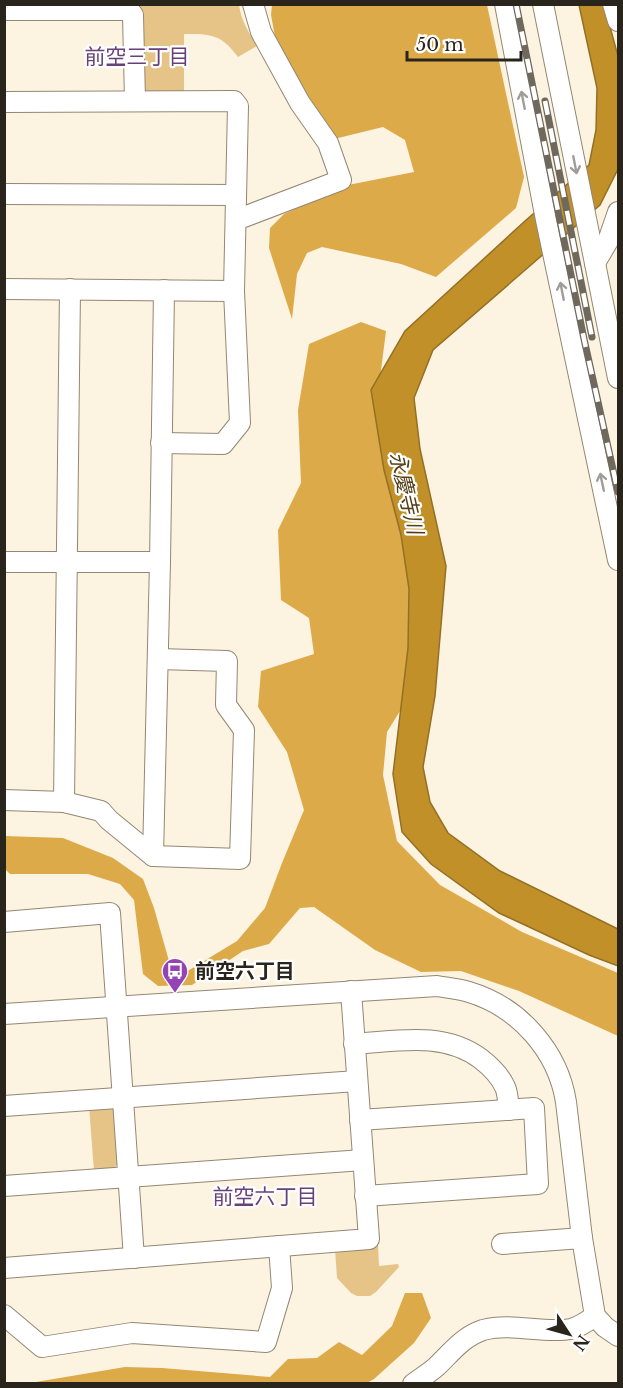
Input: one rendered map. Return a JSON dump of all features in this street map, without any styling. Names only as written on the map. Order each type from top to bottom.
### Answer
[{"type":"street","points":[[236,220],[341,180],[328,143],[300,103],[261,32],[253,4]]},
{"type":"street","points":[[505,4],[546,220],[618,560]]},
{"type":"street","points":[[543,4],[618,378]]},
{"type":"street","points":[[613,4],[618,21]]},
{"type":"street","points":[[4,10],[129,10],[133,15],[135,101]]},
{"type":"street","points":[[4,102],[234,101],[238,106],[234,291],[240,423],[223,444],[161,443]]},
{"type":"street","points":[[4,194],[236,195]]},
{"type":"street","points":[[595,263],[608,241],[618,212]]},
{"type":"street","points":[[4,289],[234,291]]},
{"type":"street","points":[[64,802],[70,289]]},
{"type":"street","points":[[153,856],[164,290]]},
{"type":"street","points":[[4,562],[160,562]]},
{"type":"street","points":[[4,800],[64,802],[101,811],[153,856],[240,859],[244,730],[226,705],[227,661],[158,659]]},
{"type":"street","points":[[4,922],[110,913],[134,1258]]},
{"type":"street","points":[[4,1014],[437,986],[483,997],[509,1012],[538,1038],[553,1060],[564,1087],[582,1238],[595,1316],[618,1336]]},
{"type":"street","points":[[4,1268],[369,1239],[351,991]]},
{"type":"street","points":[[354,1044],[432,1040],[462,1047],[488,1064],[498,1076],[506,1088],[509,1110]]},
{"type":"street","points":[[4,1106],[357,1081]]},
{"type":"street","points":[[360,1120],[534,1108],[538,1184],[366,1196]]},
{"type":"street","points":[[4,1186],[363,1160]]},
{"type":"street","points":[[502,1244],[582,1238]]},
{"type":"street","points":[[4,1316],[42,1347],[132,1333],[266,1342],[282,1288],[279,1246]]},
{"type":"street","points":[[413,1383],[435,1367],[457,1345],[483,1330],[500,1328],[573,1329],[595,1316]]},
{"type":"shaded area","points":[[139,5],[239,5],[243,21],[257,46],[238,57],[232,49],[215,37],[184,34],[184,94],[139,95]]},
{"type":"shaded area","points":[[272,5],[487,5],[524,177],[516,208],[436,277],[401,264],[322,247],[307,253],[297,274],[292,319],[269,248],[270,228],[284,214],[348,185],[414,172],[405,140],[383,127],[334,139],[276,42],[271,15]]},
{"type":"shaded area","points":[[361,322],[386,331],[379,386],[426,669],[387,732],[383,775],[397,841],[440,885],[522,932],[618,973],[618,1036],[519,991],[461,971],[421,972],[375,950],[314,907],[300,908],[269,944],[243,951],[192,985],[158,986],[143,974],[134,900],[120,884],[88,874],[10,874],[5,869],[5,836],[63,838],[113,858],[143,879],[169,961],[186,972],[237,941],[265,908],[304,810],[287,752],[258,707],[261,671],[314,654],[309,618],[281,600],[278,530],[301,483],[298,410],[309,344]]},
{"type":"shaded area","points":[[107,1104],[115,1111],[119,1162],[112,1171],[94,1172],[89,1105]]},
{"type":"shaded area","points":[[378,1245],[379,1266],[398,1264],[399,1267],[376,1292],[370,1296],[357,1296],[337,1278],[335,1249]]},
{"type":"shaded area","points":[[405,1293],[422,1293],[431,1318],[414,1343],[367,1383],[30,1383],[125,1367],[270,1377],[288,1359],[317,1358],[339,1342],[362,1355],[392,1326]]},
{"type":"water","name":"永慶寺川","points":[[579,5],[604,5],[618,56],[618,169],[600,205],[433,350],[414,398],[420,449],[446,566],[435,696],[423,767],[430,802],[448,833],[500,871],[618,929],[618,966],[499,913],[431,864],[402,832],[393,774],[408,648],[409,589],[401,535],[384,470],[371,390],[405,331],[589,165],[596,130],[597,88]]},
{"type":"railway","points":[[516,4],[584,339],[618,492]]},
{"type":"railway","points":[[545,101],[592,337]]},
{"type":"place","name":"前空六丁目","points":[[175,994]]},
{"type":"district","name":"前空三丁目","points":[[137,57]]},
{"type":"district","name":"前空六丁目","points":[[265,1197]]}]
